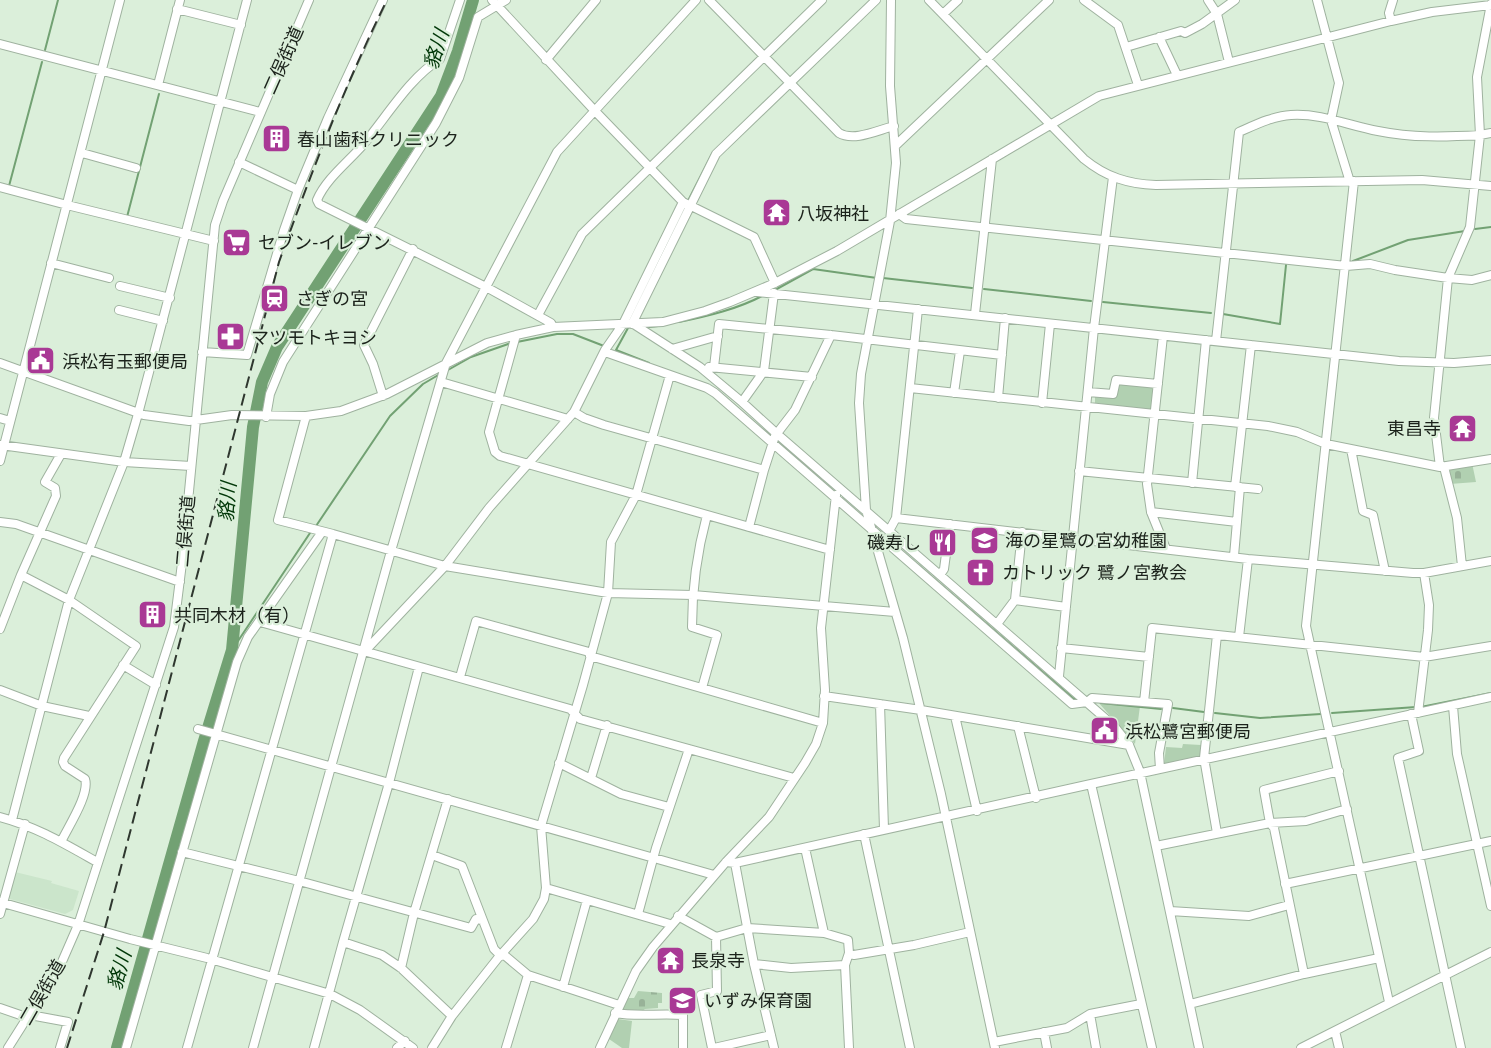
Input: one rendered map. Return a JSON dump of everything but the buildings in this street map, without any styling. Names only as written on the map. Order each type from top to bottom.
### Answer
[{"type":"street","points":[[0,461],[2,445],[82,153],[120,0]]},
{"type":"street","points":[[12,820],[69,600],[124,462],[138,414],[247,0]]},
{"type":"street","name":"二俣街道","points":[[8,1048],[61,964],[78,925],[174,627],[215,225],[239,162],[309,0]]},
{"type":"street","points":[[202,352],[248,355],[298,190],[332,109],[383,0]]},
{"type":"street","points":[[460,0],[440,59],[428,66],[420,75],[317,200],[319,204],[352,221],[486,287],[538,315],[551,323],[553,327]]},
{"type":"street","points":[[264,417],[270,394],[283,363],[365,227],[436,123],[459,78],[478,17],[495,3],[506,0]]},
{"type":"street","points":[[546,60],[596,0]]},
{"type":"street","points":[[253,1048],[391,551],[446,365],[557,152],[696,0]]},
{"type":"street","points":[[709,0],[843,136],[856,136],[894,126]]},
{"type":"street","points":[[538,315],[582,234],[822,0]]},
{"type":"street","points":[[364,652],[445,566],[489,508],[571,416],[607,348],[630,324],[686,204],[716,154],[876,0]]},
{"type":"street","points":[[891,0],[890,86],[896,163],[890,221],[861,374],[858,403],[867,513],[921,710],[946,816],[994,1045],[1067,1028],[1090,1014],[1141,1004]]},
{"type":"street","points":[[929,0],[1084,159],[1097,170],[1123,182],[1141,185],[1422,180],[1491,186]]},
{"type":"street","points":[[943,14],[958,0]]},
{"type":"street","points":[[896,146],[1049,0]]},
{"type":"street","points":[[1084,0],[1118,25],[1138,85]]},
{"type":"street","points":[[1208,0],[1217,14],[1229,62]]},
{"type":"street","points":[[1126,47],[1180,31],[1185,33],[1235,0]]},
{"type":"street","points":[[1317,0],[1339,83],[1331,120],[1352,182],[1346,266],[1306,626],[1389,1002]]},
{"type":"street","points":[[1391,21],[1389,13],[1392,0]]},
{"type":"street","points":[[495,3],[546,60],[686,204],[754,237],[775,283]]},
{"type":"street","points":[[0,363],[138,414],[195,420],[222,416],[306,416],[341,411],[383,396],[487,343],[515,340],[553,327],[630,324],[686,316],[758,292],[890,221],[1099,96],[1463,4],[1491,4],[1477,77],[1480,135],[1470,227],[1448,278],[1434,418],[1442,467],[1457,518],[1462,566]]},
{"type":"street","points":[[158,85],[180,7],[241,25]]},
{"type":"street","points":[[1159,38],[1177,75]]},
{"type":"street","points":[[0,44],[260,112]]},
{"type":"street","points":[[1192,483],[1199,420],[1225,253],[1239,132],[1260,123],[1293,115],[1405,135],[1438,137],[1491,133]]},
{"type":"street","points":[[82,153],[136,168]]},
{"type":"street","points":[[975,314],[992,159]]},
{"type":"street","points":[[239,162],[298,190]]},
{"type":"street","points":[[1059,676],[1094,328],[1113,177]]},
{"type":"street","points":[[0,187],[186,235],[214,240]]},
{"type":"street","points":[[899,214],[906,219],[1346,266],[1370,264],[1448,278],[1472,280],[1491,275]]},
{"type":"street","points":[[383,396],[373,364],[364,345],[412,249]]},
{"type":"street","points":[[51,263],[109,278]]},
{"type":"street","points":[[120,286],[170,298]]},
{"type":"street","points":[[758,292],[1335,354],[1440,363],[1491,360]]},
{"type":"street","points":[[742,402],[764,371],[774,293]]},
{"type":"street","points":[[889,531],[896,518],[918,309]]},
{"type":"street","points":[[119,310],[163,321]]},
{"type":"street","points":[[998,398],[1005,318]]},
{"type":"street","points":[[630,324],[700,368],[742,402],[774,438]]},
{"type":"street","points":[[714,367],[719,324],[1002,355]]},
{"type":"street","points":[[1042,403],[1050,324]]},
{"type":"street","points":[[749,527],[774,438],[795,410],[831,335]]},
{"type":"street","points":[[672,349],[718,336]]},
{"type":"street","points":[[1163,336],[1147,484],[1151,513],[1166,549]]},
{"type":"street","points":[[515,340],[489,432],[495,452],[509,460],[528,463],[830,550]]},
{"type":"street","points":[[1234,556],[1242,424],[1251,345]]},
{"type":"street","points":[[607,348],[715,393],[889,531],[1059,676],[1121,733],[1129,745],[1140,772],[1199,1048]]},
{"type":"street","points":[[954,393],[960,351]]},
{"type":"street","points":[[700,368],[764,371],[812,377]]},
{"type":"street","points":[[432,1048],[452,1016],[533,919],[544,899],[546,888],[540,826],[608,593],[611,542],[636,495],[670,375]]},
{"type":"street","points":[[441,380],[498,398],[584,418],[764,470]]},
{"type":"street","points":[[1088,392],[1113,394],[1116,380],[1158,384]]},
{"type":"street","points":[[910,388],[1280,428],[1326,444],[1442,467],[1491,459]]},
{"type":"street","points":[[306,416],[278,520],[445,566],[608,593],[692,595],[895,612]]},
{"type":"street","points":[[0,418],[10,421]]},
{"type":"street","points":[[2,445],[124,462],[191,466]]},
{"type":"street","points":[[1351,449],[1362,512],[1373,515],[1384,570]]},
{"type":"street","points":[[0,629],[56,494],[55,488],[45,482],[61,454]]},
{"type":"street","points":[[1079,471],[1258,489]]},
{"type":"street","points":[[837,492],[871,528],[1072,705],[1086,700],[1168,704],[1159,753],[1160,769]]},
{"type":"street","points":[[600,1048],[636,971],[670,924],[769,817],[816,744],[823,723],[821,628],[837,492]]},
{"type":"street","points":[[1151,513],[1237,522]]},
{"type":"street","points":[[702,688],[717,635],[692,627],[692,595],[698,551],[707,515]]},
{"type":"street","points":[[896,518],[1248,559],[1424,573],[1491,561]]},
{"type":"street","points":[[0,522],[16,524],[180,582]]},
{"type":"street","points":[[940,575],[945,570],[950,524]]},
{"type":"street","points":[[126,1048],[237,662],[248,637],[260,622],[316,530]]},
{"type":"street","points":[[997,624],[1015,600],[1022,532]]},
{"type":"street","points":[[187,1048],[333,534]]},
{"type":"street","points":[[1239,637],[1248,559]]},
{"type":"street","points":[[1424,573],[1429,605],[1428,630],[1416,710],[1419,751],[1398,758],[1461,1048]]},
{"type":"street","points":[[21,575],[69,600],[136,646],[64,758],[65,766],[86,779],[87,785],[82,802],[61,842]]},
{"type":"street","points":[[1015,600],[1066,607]]},
{"type":"street","points":[[460,677],[476,621],[589,652],[590,656],[823,723]]},
{"type":"street","points":[[260,622],[570,709],[580,719],[794,778]]},
{"type":"street","points":[[1144,702],[1152,628],[1424,657],[1491,646]]},
{"type":"street","points":[[1217,635],[1204,759],[1217,833]]},
{"type":"street","points":[[1061,648],[1149,657]]},
{"type":"street","points":[[123,665],[156,685]]},
{"type":"street","points":[[314,1048],[389,783],[419,667]]},
{"type":"street","points":[[0,690],[42,706],[89,716]]},
{"type":"street","points":[[824,696],[1129,745]]},
{"type":"street","points":[[726,862],[735,863],[1036,798],[1140,772],[1331,732],[1416,710],[1453,706],[1491,697]]},
{"type":"street","points":[[880,704],[884,829]]},
{"type":"street","points":[[1453,706],[1456,745],[1491,906]]},
{"type":"street","points":[[956,716],[977,810]]},
{"type":"street","points":[[591,778],[607,725]]},
{"type":"street","points":[[1018,726],[1036,798]]},
{"type":"street","points":[[198,729],[714,875]]},
{"type":"street","points":[[638,914],[653,858],[689,748]]},
{"type":"street","points":[[559,763],[621,794],[669,807]]},
{"type":"street","points":[[1304,975],[1264,790],[1339,771]]},
{"type":"street","points":[[1091,784],[1152,1048]]},
{"type":"street","points":[[401,968],[414,913],[448,800]]},
{"type":"street","points":[[1156,846],[1270,823],[1306,821],[1347,809]]},
{"type":"street","points":[[0,817],[25,824],[97,862]]},
{"type":"street","points":[[0,914],[25,824]]},
{"type":"street","points":[[864,834],[910,1048]]},
{"type":"street","points":[[1285,884],[1491,841]]},
{"type":"street","points":[[805,848],[824,933]]},
{"type":"street","points":[[182,852],[471,928],[476,919],[482,920]]},
{"type":"street","points":[[432,855],[461,864],[494,948],[528,975],[634,1017],[660,1013],[683,1015],[683,1048]]},
{"type":"street","points":[[735,863],[754,964],[774,1048]]},
{"type":"street","points":[[546,888],[670,924]]},
{"type":"street","points":[[562,987],[587,900]]},
{"type":"street","points":[[2,902],[139,942],[212,959],[330,994],[360,1010],[413,1048]]},
{"type":"street","points":[[1170,911],[1249,916],[1289,905]]},
{"type":"street","points":[[678,916],[716,937],[747,928],[824,933],[848,940],[849,954],[845,965],[849,1048]]},
{"type":"street","points":[[849,954],[854,956],[970,932]]},
{"type":"street","points":[[716,937],[717,991],[701,995],[713,1048],[771,1035]]},
{"type":"street","points":[[343,942],[382,955],[401,968],[452,1016]]},
{"type":"street","points":[[1301,1048],[1491,952]]},
{"type":"street","points":[[1190,1004],[1379,958]]},
{"type":"street","points":[[754,964],[791,968],[845,965]]},
{"type":"street","points":[[506,1048],[528,975]]},
{"type":"street","points":[[0,1008],[68,1022],[60,1048]]},
{"type":"street","points":[[1090,1014],[1096,1048]]},
{"type":"street","points":[[1335,1031],[1339,1048]]},
{"type":"street","points":[[1044,1032],[1047,1048]]},
{"type":"street","points":[[397,1048],[405,1041]]},
{"type":"shaded area","points":[[15,872],[52,881],[51,883],[79,891],[73,910],[65,914],[10,899],[8,896]]},
{"type":"green space","points":[[1118,383],[1153,387],[1151,410],[1095,403],[1095,397],[1114,398]]},
{"type":"green space","points":[[1472,463],[1476,482],[1450,484],[1449,469]]},
{"type":"green space","points":[[1098,702],[1140,706],[1135,744]]},
{"type":"green space","points":[[1183,744],[1201,745],[1200,756],[1164,764],[1166,747],[1182,748]]},
{"type":"green space","points":[[638,991],[662,993],[662,1003],[658,1003],[658,1008],[645,1009],[638,1014],[621,1010],[627,998],[634,998]]},
{"type":"green space","points":[[618,1019],[632,1021],[629,1048],[622,1048],[609,1039]]},
{"type":"waterway","points":[[45,50],[58,0]]},
{"type":"waterway","name":"貉川","points":[[117,1048],[232,650],[253,427],[262,382],[277,347],[441,96],[458,51],[473,0]]},
{"type":"waterway","points":[[9,186],[42,62]]},
{"type":"waterway","points":[[127,217],[159,94]]},
{"type":"waterway","points":[[689,199],[712,154]]},
{"type":"waterway","points":[[1475,229],[1491,227]]},
{"type":"waterway","points":[[1353,261],[1408,240],[1465,231]]},
{"type":"waterway","points":[[1223,314],[1280,324],[1286,265]]},
{"type":"waterway","points":[[775,290],[813,269],[877,278]]},
{"type":"waterway","points":[[883,278],[972,288]]},
{"type":"waterway","points":[[984,289],[1091,301]]},
{"type":"waterway","points":[[679,322],[712,315],[764,295]]},
{"type":"waterway","points":[[1103,302],[1211,313]]},
{"type":"waterway","points":[[649,327],[658,326]]},
{"type":"waterway","points":[[628,328],[616,350],[649,363]]},
{"type":"waterway","points":[[517,342],[557,334],[573,334],[604,346]]},
{"type":"waterway","points":[[448,370],[471,357],[511,343]]},
{"type":"waterway","points":[[316,526],[390,416],[423,384],[440,374]]},
{"type":"waterway","points":[[232,650],[312,530]]},
{"type":"waterway","points":[[917,564],[1074,699],[1078,699]]},
{"type":"waterway","points":[[1421,707],[1491,693]]},
{"type":"waterway","points":[[1101,703],[1161,709]]},
{"type":"waterway","points":[[1332,713],[1416,707]]},
{"type":"waterway","points":[[1173,708],[1204,712]]},
{"type":"waterway","points":[[1215,713],[1260,718],[1321,714]]},
{"type":"railway","points":[[67,1048],[104,932],[279,262],[329,130],[387,0]]},
{"type":"place","name":"春山歯科クリニック","points":[[276,139]]},
{"type":"place","name":"八坂神社","points":[[776,213]]},
{"type":"place","name":"セブン-イレブン","points":[[237,242]]},
{"type":"place","name":"さぎの宮","points":[[275,298]]},
{"type":"place","name":"マツモトキヨシ","points":[[230,337]]},
{"type":"place","name":"浜松有玉郵便局","points":[[41,361]]},
{"type":"place","name":"東昌寺","points":[[1462,428]]},
{"type":"place","name":"海の星鷺の宮幼稚園","points":[[984,540]]},
{"type":"place","name":"磯寿し","points":[[942,542]]},
{"type":"place","name":"カトリック 鷺ノ宮教会","points":[[981,572]]},
{"type":"place","name":"共同木材（有）","points":[[153,615]]},
{"type":"place","name":"浜松鷺宮郵便局","points":[[1104,731]]},
{"type":"place","name":"長泉寺","points":[[670,960]]},
{"type":"place","name":"いずみ保育園","points":[[683,1000]]}]
